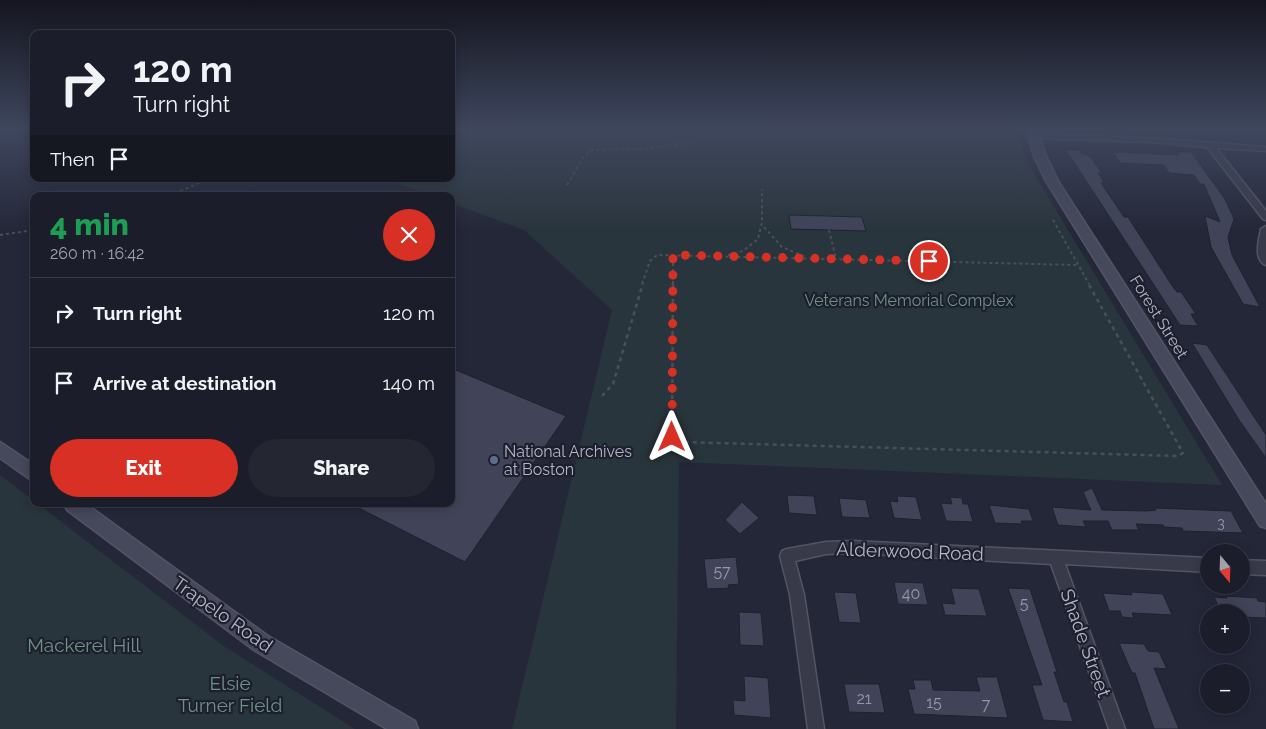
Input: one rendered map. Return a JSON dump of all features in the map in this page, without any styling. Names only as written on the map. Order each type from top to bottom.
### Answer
[{"type":"street","name":"Forest Street","points":[[1043,162],[1052,181],[1266,520]]},
{"type":"street","points":[[1223,162],[1266,217]]},
{"type":"street","points":[[1266,229],[1262,250],[1266,262]]},
{"type":"street","points":[[0,450],[30,472]]},
{"type":"street","name":"Trapelo Road","points":[[76,507],[260,642],[407,729]]},
{"type":"street","name":"Alderwood Road","points":[[816,729],[797,595],[787,556],[826,548],[852,547],[1200,564]]},
{"type":"street","name":"Shade Street","points":[[1055,556],[1117,729]]},
{"type":"street","points":[[1250,567],[1266,568]]},
{"type":"path","points":[[567,185],[580,162]]},
{"type":"path","points":[[178,192],[201,182]]},
{"type":"path","points":[[762,189],[761,201],[764,227],[776,244],[786,250],[811,258]]},
{"type":"path","points":[[673,255],[672,437],[681,442],[1178,456],[1183,453],[1053,220]]},
{"type":"path","points":[[722,256],[736,254],[755,243],[764,227]]},
{"type":"path","points":[[0,234],[30,230]]},
{"type":"path","points":[[829,230],[836,259]]},
{"type":"path","points":[[602,396],[613,384],[650,261],[658,256],[1078,265]]},
{"type":"green space","name":"Veterans Memorial Complex","points":[[455,162],[1028,162],[1222,485],[679,462],[676,729],[512,729],[612,310],[524,230],[455,204],[455,192],[421,192],[393,182],[455,182]]},
{"type":"green space","name":"Mackerel Hill","points":[[0,475],[30,498],[30,507],[42,507],[225,647],[355,729],[0,729]]},
{"type":"building","points":[[1074,162],[1094,162],[1102,173],[1098,173],[1104,183],[1101,183],[1124,217],[1128,217],[1171,284],[1177,292],[1181,292],[1196,314],[1191,314],[1198,326],[1180,325]]},
{"type":"building","points":[[1198,162],[1225,199],[1234,219],[1228,237],[1232,255],[1260,307],[1243,304],[1211,247],[1205,216],[1220,222],[1204,184],[1200,184],[1194,175],[1169,173],[1164,165],[1120,163]]},
{"type":"building","points":[[789,215],[862,217],[866,231],[791,229]]},
{"type":"building","points":[[1192,343],[1207,345],[1266,435],[1266,458],[1239,420]]},
{"type":"building","name":"National Archives at Boston","points":[[455,370],[566,416],[465,562],[357,507],[455,507]]},
{"type":"building","points":[[1092,488],[1102,510],[1147,511],[1156,510],[1155,508],[1231,511],[1243,533],[1183,531],[1182,528],[1164,527],[1163,525],[1136,524],[1139,530],[1112,530],[1108,521],[1083,521],[1086,527],[1058,525],[1052,507],[1091,510],[1083,492]]},
{"type":"building","points":[[787,495],[814,496],[817,515],[789,513]]},
{"type":"building","points":[[897,496],[916,497],[922,520],[894,518],[890,501],[898,502]]},
{"type":"building","points":[[950,497],[962,498],[963,504],[968,504],[973,522],[946,521],[941,503],[952,504]]},
{"type":"building","points":[[839,498],[866,500],[870,518],[842,517]]},
{"type":"building","points":[[742,502],[759,518],[740,534],[725,520]]},
{"type":"building","points":[[989,505],[1029,509],[1033,521],[1021,521],[1022,524],[995,523]]},
{"type":"building","points":[[736,557],[739,584],[728,585],[729,588],[707,589],[704,559]]},
{"type":"building","points":[[894,582],[923,583],[928,605],[898,604]]},
{"type":"building","points":[[951,588],[979,589],[987,616],[945,615],[942,603],[955,604]]},
{"type":"building","points":[[1008,588],[1030,589],[1057,672],[1054,672],[1073,722],[1043,720],[1032,685],[1042,685]]},
{"type":"building","points":[[834,592],[856,593],[861,623],[839,622]]},
{"type":"building","points":[[1131,592],[1163,594],[1172,615],[1132,613],[1134,618],[1122,617],[1120,611],[1109,611],[1103,593],[1132,595]]},
{"type":"building","points":[[1226,596],[1257,598],[1258,601],[1266,602],[1266,618],[1250,617],[1250,604],[1217,604],[1214,597],[1227,598]]},
{"type":"building","points":[[739,612],[761,613],[764,646],[740,645]]},
{"type":"building","points":[[1119,643],[1144,644],[1148,651],[1159,652],[1167,669],[1154,668],[1179,729],[1154,729],[1135,673],[1132,673]]},
{"type":"building","points":[[744,676],[768,678],[771,718],[734,715],[733,700],[745,701]]},
{"type":"building","points":[[976,677],[997,677],[1008,718],[914,714],[908,689],[915,689],[913,680],[931,680],[933,690],[980,691]]},
{"type":"building","points":[[844,684],[879,684],[885,713],[849,712]]},
{"type":"place","name":"National Archives at Boston","points":[[494,460]]},
{"type":"route","points":[[672,437],[673,255],[929,261]]},
{"type":"park label","name":"Elsie Turner Field","points":[[230,694]]}]
